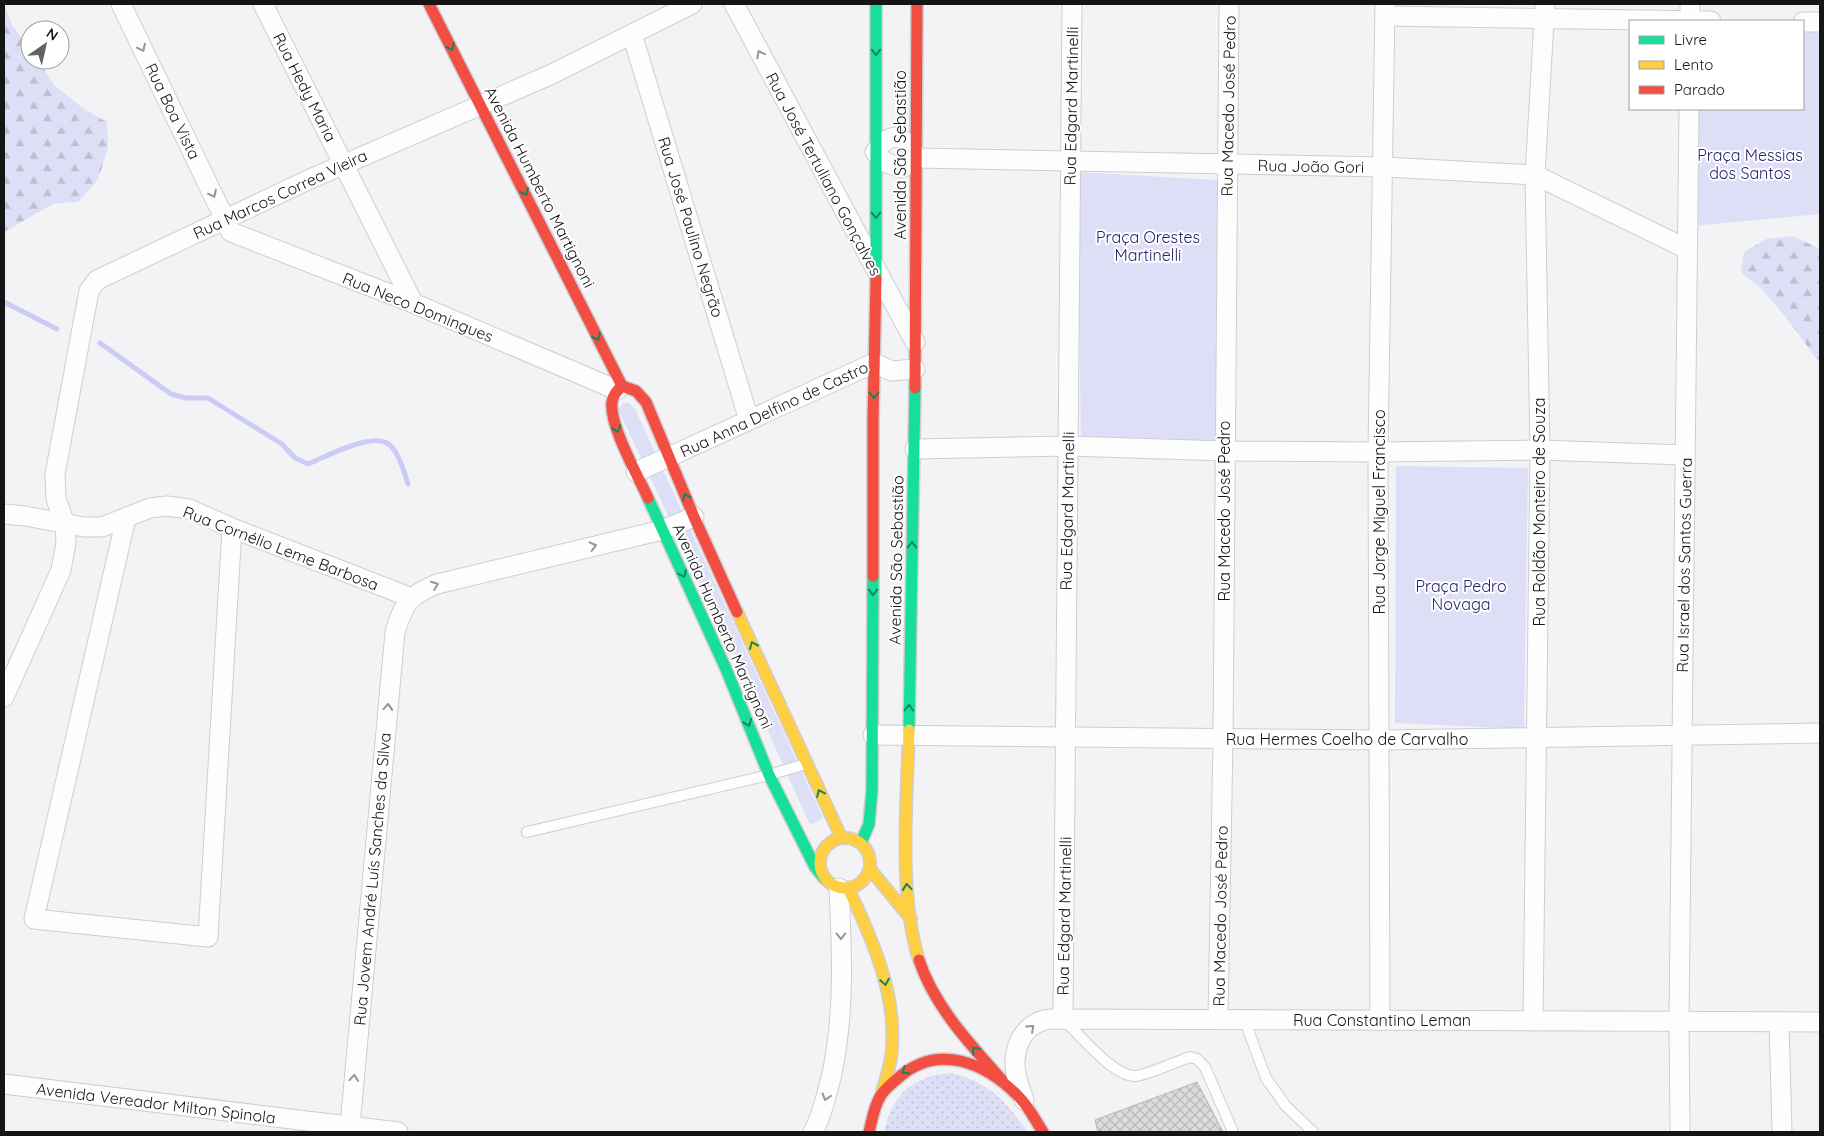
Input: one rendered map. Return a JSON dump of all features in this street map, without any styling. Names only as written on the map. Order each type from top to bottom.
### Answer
[{"type":"main road","name":"Avenida Humberto Martignoni","points":[[429,4],[481,105],[619,388]]},
{"type":"main road","name":"Avenida São Sebastião","points":[[861,843],[869,824],[878,659],[874,363],[876,4]]},
{"type":"main road","name":"Avenida São Sebastião","points":[[917,4],[915,449],[906,659],[908,734],[907,884],[916,951],[926,976],[942,1006],[963,1036],[1007,1086]]},
{"type":"main road","name":"Avenida Humberto Martignoni","points":[[837,884],[807,852],[769,775],[726,669],[620,437],[610,405],[612,395],[619,388],[631,387],[646,402],[694,517],[841,838]]},
{"type":"main road","points":[[837,884],[862,881],[870,869],[870,856],[861,843],[851,838],[841,838],[826,845],[820,854],[820,866],[837,884],[866,912],[883,972],[891,1020],[891,1056],[882,1092],[868,1130]]},
{"type":"main road","points":[[870,869],[912,924]]},
{"type":"main road","points":[[894,916],[912,924]]},
{"type":"main road","points":[[882,1092],[901,1073],[919,1062],[935,1058],[955,1059],[972,1064],[1007,1086],[1026,1105],[1043,1132]]},
{"type":"street","name":"Rua Boa Vista","points":[[121,4],[225,219]]},
{"type":"street","name":"Rua Hedy Maria","points":[[263,4],[413,303]]},
{"type":"street","name":"Rua Marcos Correa Vieira","points":[[65,524],[56,499],[55,474],[89,291],[97,280],[344,165],[550,75],[692,4]]},
{"type":"street","name":"Rua José Tertuliano Gonçalves","points":[[734,4],[915,344]]},
{"type":"street","name":"Rua Edgard Martinelli","points":[[1063,1018],[1072,4]]},
{"type":"street","name":"Rua Macedo José Pedro","points":[[1218,1019],[1223,738],[1229,4]]},
{"type":"street","points":[[1690,4],[1690,20]]},
{"type":"street","points":[[1385,10],[1545,11],[1676,20]]},
{"type":"street","name":"Rua Jorge Miguel Francisco","points":[[1380,1020],[1378,452],[1385,10]]},
{"type":"street","name":"Rua Roldão Monteiro de Souza","points":[[1533,1021],[1538,738],[1540,450],[1535,175],[1545,11]]},
{"type":"street","points":[[1804,22],[1820,22]]},
{"type":"street","name":"Rua José Paulino Negrão","points":[[632,34],[749,420]]},
{"type":"street","name":"Rua Israel dos Santos Guerra","points":[[1680,1132],[1679,1021],[1689,110]]},
{"type":"street","points":[[898,137],[911,147],[917,158],[905,167],[895,167],[885,162],[875,152],[886,140],[898,137]]},
{"type":"street","name":"Rua João Gori","points":[[917,158],[1384,167],[1535,175],[1687,249]]},
{"type":"street","name":"Rua Neco Domingues","points":[[225,219],[231,232],[413,303],[619,388]]},
{"type":"street","name":"Rua Anna Delfino de Castro","points":[[636,472],[874,363],[892,370],[915,369]]},
{"type":"street","points":[[915,449],[1068,446],[1225,451],[1540,450],[1685,455]]},
{"type":"street","name":"Rua Cornélio Leme Barbosa","points":[[4,514],[65,524],[102,527],[150,508],[167,506],[189,509],[232,528],[412,598]]},
{"type":"street","points":[[412,598],[419,592],[457,579],[662,530],[694,517]]},
{"type":"street","points":[[126,518],[34,919],[208,937],[232,528]]},
{"type":"street","points":[[4,697],[61,570],[66,543],[65,524]]},
{"type":"street","name":"Rua Jovem André Luís Sanches da Silva","points":[[350,1126],[394,632],[403,607],[412,598]]},
{"type":"street","name":"Rua Hermes Coelho de Carvalho","points":[[873,734],[1380,740],[1820,733]]},
{"type":"street","points":[[812,1132],[826,1098],[836,1054],[842,995],[837,884]]},
{"type":"street","name":"Rua Constantino Leman","points":[[1026,1105],[1015,1068],[1015,1061],[1019,1042],[1028,1028],[1041,1020],[1063,1018],[1820,1022]]},
{"type":"street","points":[[1779,1022],[1782,1132]]},
{"type":"street","name":"Avenida Vereador Milton Spinola","points":[[4,1084],[398,1132]]},
{"type":"lane","points":[[526,832],[769,775],[806,764]]},
{"type":"lane","points":[[1063,1018],[1113,1068],[1123,1074],[1136,1077],[1190,1057],[1197,1059],[1205,1067],[1233,1132]]},
{"type":"lane","points":[[1244,1019],[1266,1078],[1285,1105],[1313,1132]]},
{"type":"green space","points":[[4,4],[12,25],[20,36],[20,70],[44,70],[54,85],[84,109],[107,122],[108,148],[98,180],[78,202],[55,203],[4,232]]},
{"type":"green space","name":"Praça Messias dos Santos","points":[[1804,32],[1820,32],[1820,214],[1693,226],[1694,110],[1804,110]]},
{"type":"green space","name":"Praça Orestes Martinelli","points":[[1077,172],[1218,180],[1216,444],[1081,441]]},
{"type":"green space","points":[[1793,236],[1818,248],[1820,247],[1820,364],[1794,327],[1760,287],[1741,272],[1744,252],[1766,239]]},
{"type":"green space","points":[[624,403],[629,403],[635,409],[823,818],[810,825],[737,662],[618,409]]},
{"type":"green space","name":"Praça Pedro Novaga","points":[[1396,466],[1528,468],[1524,729],[1395,723]]},
{"type":"green space","points":[[952,1073],[977,1082],[987,1088],[1004,1103],[1028,1132],[884,1132],[893,1107],[907,1089],[926,1078]]},
{"type":"building","points":[[1197,1082],[1223,1132],[1098,1132],[1095,1120]]},
{"type":"waterway","points":[[4,302],[57,329]]},
{"type":"waterway","points":[[100,343],[171,394],[186,398],[208,398],[282,444],[295,458],[308,464],[359,443],[370,441],[387,443],[397,455],[408,484]]},
{"type":"traffic: fast","points":[[876,4],[876,278]]},
{"type":"traffic: fast","points":[[909,730],[915,388]]},
{"type":"traffic: fast","points":[[648,498],[726,669],[769,775],[815,867],[824,878]]},
{"type":"traffic: fast","points":[[861,843],[869,824],[872,790],[873,576]]},
{"type":"traffic: slow","points":[[737,612],[841,837]]},
{"type":"traffic: slow","points":[[909,730],[905,846],[906,877],[912,934],[919,960]]},
{"type":"traffic: slow","points":[[840,838],[850,838],[863,845],[870,858],[870,863],[870,868],[863,881],[850,888],[840,888],[831,884],[824,877],[820,868],[820,858],[824,849],[831,842],[840,838]]},
{"type":"traffic: slow","points":[[870,869],[911,919]]},
{"type":"traffic: slow","points":[[848,888],[875,949],[888,992],[891,1014],[891,1058],[882,1092]]},
{"type":"traffic: jam","points":[[429,4],[622,386]]},
{"type":"traffic: jam","points":[[915,388],[917,4]]},
{"type":"traffic: jam","points":[[873,576],[873,420],[876,278]]},
{"type":"traffic: jam","points":[[648,498],[619,437],[612,412],[614,395],[622,386],[636,391],[646,402],[694,517],[737,612]]},
{"type":"traffic: jam","points":[[919,960],[943,1009],[1002,1080]]},
{"type":"traffic: jam","points":[[869,1132],[877,1104],[881,1095],[888,1087],[912,1068],[928,1061],[944,1059],[976,1066],[1006,1085],[1026,1105],[1043,1132]]}]
